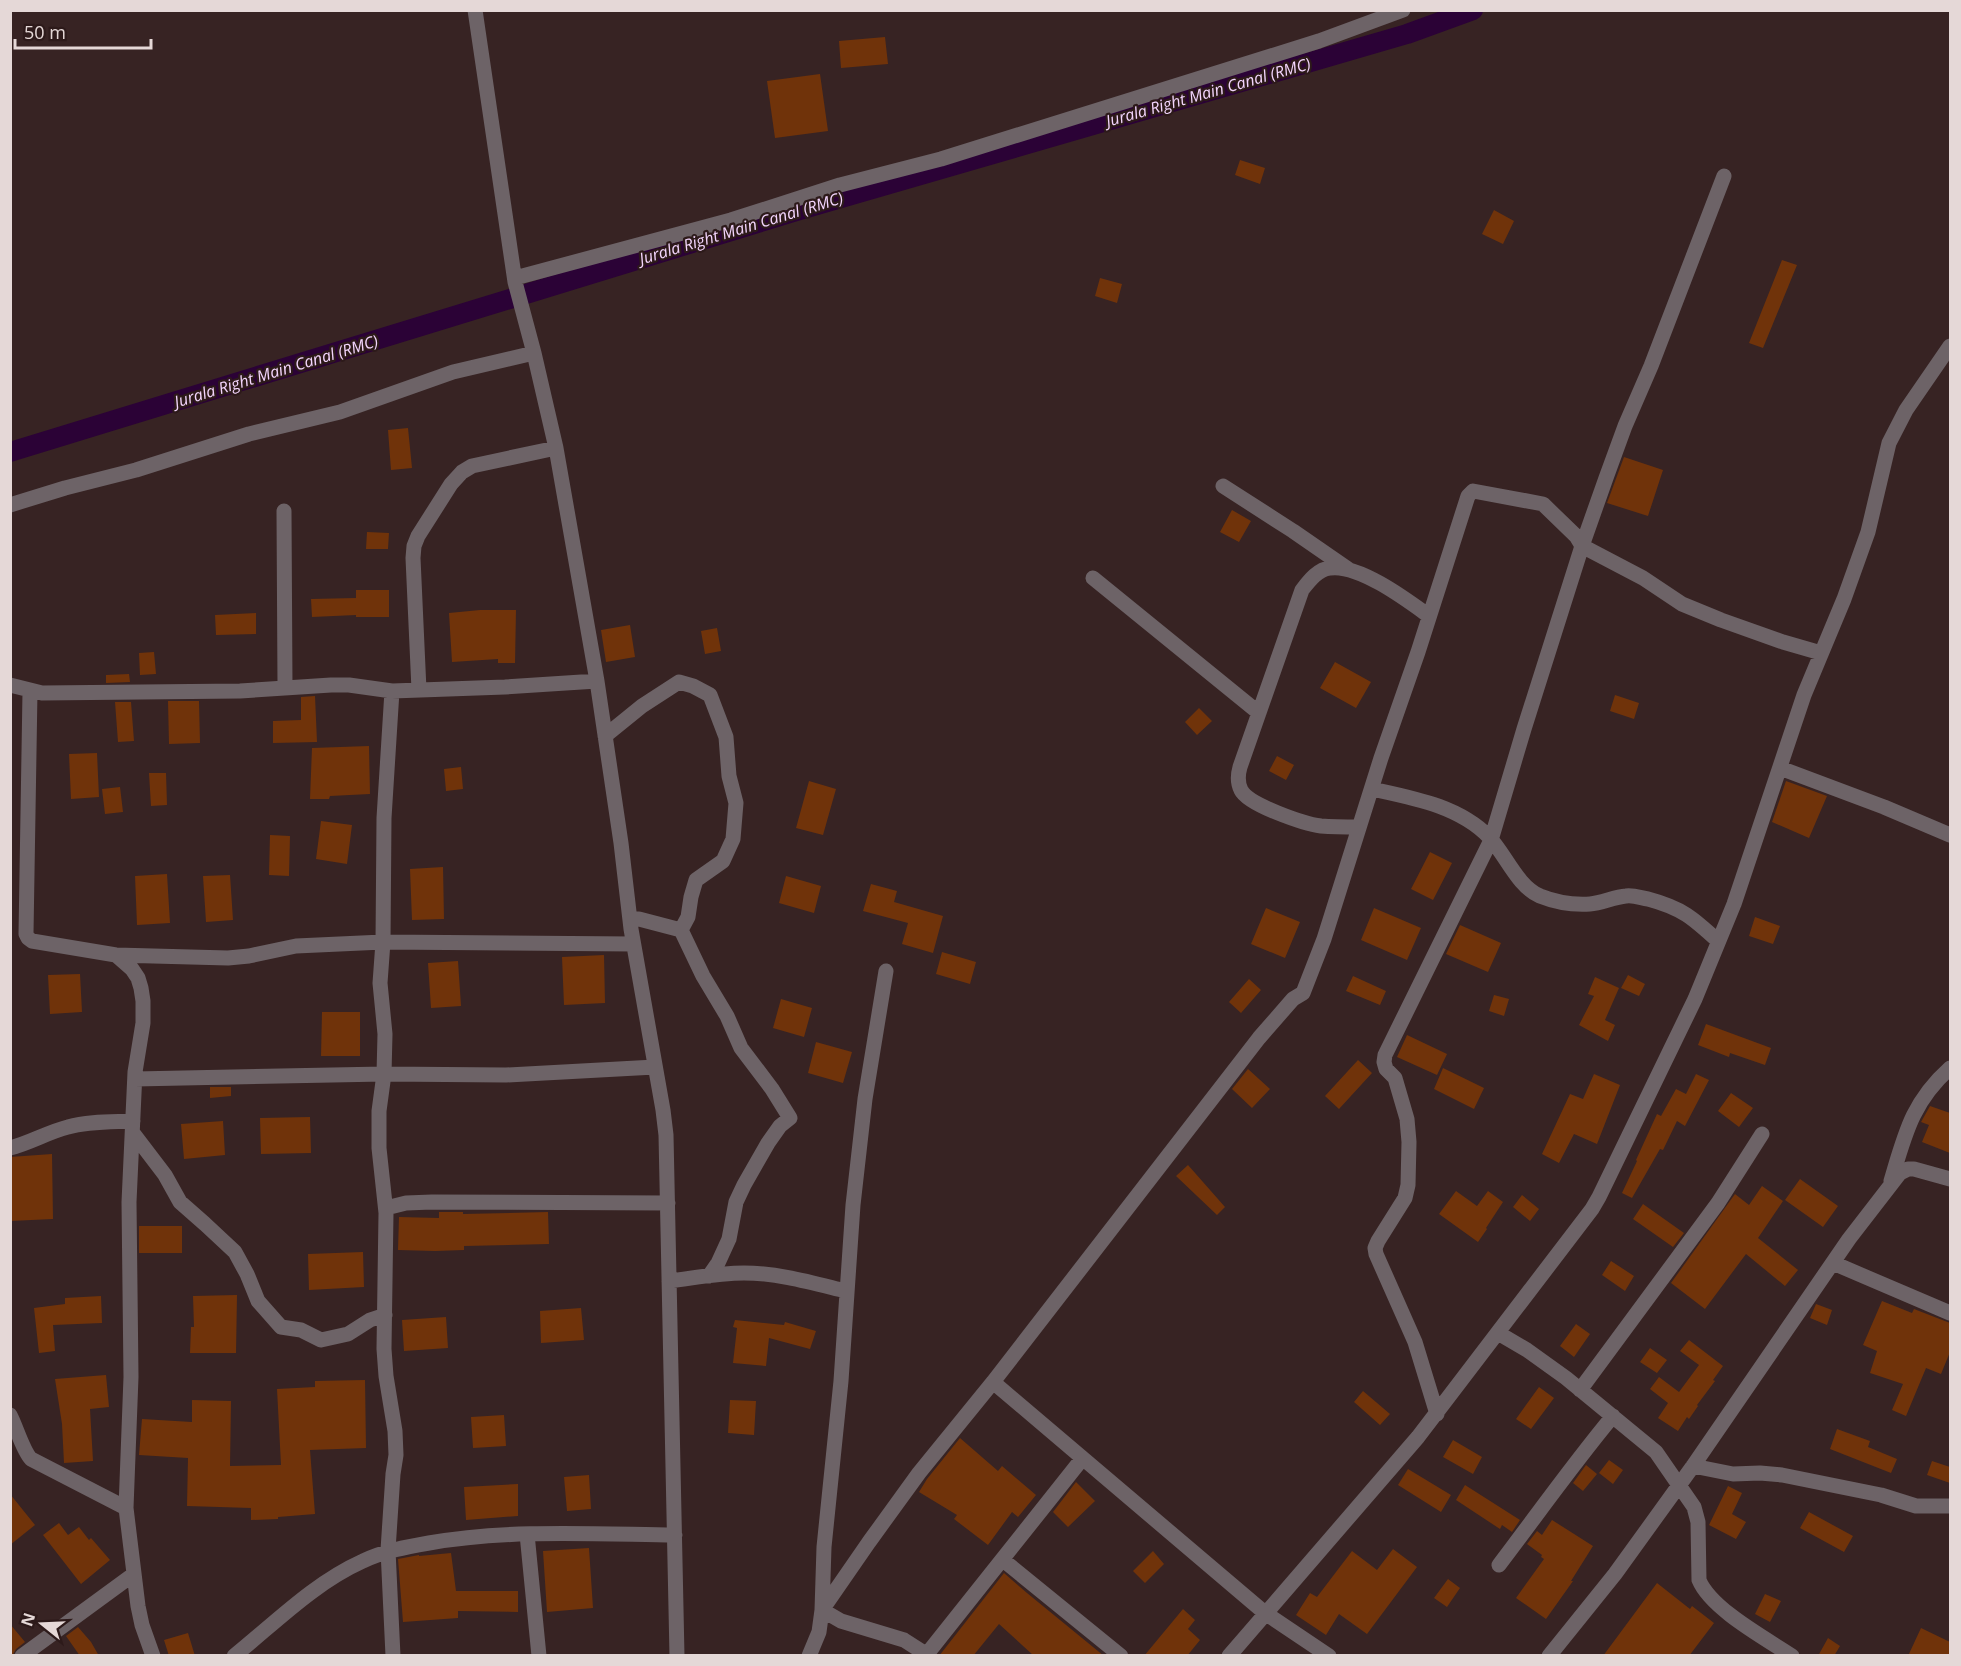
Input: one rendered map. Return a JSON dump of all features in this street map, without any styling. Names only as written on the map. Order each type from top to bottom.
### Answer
[{"type":"street","points":[[475,10],[515,280],[556,448],[597,681],[621,843],[633,944],[666,1135],[677,1656]]},
{"type":"street","points":[[515,280],[731,220],[840,185],[941,159],[1319,41],[1403,10]]},
{"type":"street","points":[[1437,1413],[1415,1342],[1375,1248],[1405,1198],[1408,1185],[1407,1119],[1395,1078],[1386,1069],[1385,1055],[1491,840],[1582,546],[1625,426],[1651,366],[1724,176]]},
{"type":"street","points":[[1229,1656],[1437,1413],[1599,1197],[1695,999],[1734,904],[1804,695],[1844,599],[1868,532],[1886,455],[1895,430],[1950,346]]},
{"type":"street","points":[[10,505],[64,488],[136,470],[249,434],[340,412],[453,372],[534,351]]},
{"type":"street","points":[[419,690],[412,558],[418,536],[450,484],[462,472],[472,466],[556,448]]},
{"type":"street","points":[[1223,486],[1349,570],[1397,593],[1430,616]]},
{"type":"street","points":[[822,1610],[904,1493],[993,1382],[1259,1038],[1293,999],[1303,993],[1324,939],[1468,496],[1473,491],[1543,504],[1576,536],[1582,546],[1643,578],[1682,604],[1721,620],[1821,653]]},
{"type":"street","points":[[284,511],[285,687]]},
{"type":"street","points":[[1349,570],[1328,568],[1317,574],[1302,590],[1258,713],[1238,777],[1240,789],[1246,796],[1262,805],[1304,822],[1321,826],[1359,827]]},
{"type":"street","points":[[1093,578],[1258,713]]},
{"type":"street","points":[[10,685],[42,693],[240,691],[349,685],[392,691],[597,681]]},
{"type":"street","points":[[605,736],[642,706],[679,682],[710,695],[717,712],[726,737],[729,776],[736,803],[733,838],[723,861],[696,880],[688,917],[681,930]]},
{"type":"street","points":[[30,691],[26,934],[28,938],[48,944],[116,955],[228,958],[296,946],[383,942],[633,944]]},
{"type":"street","points":[[392,691],[384,818],[383,942],[380,993],[384,1034],[384,1074],[379,1130],[386,1208],[385,1358],[396,1455],[388,1550],[393,1656]]},
{"type":"street","points":[[1780,768],[1884,807],[1950,835]]},
{"type":"street","points":[[1372,789],[1455,812],[1476,825],[1491,840],[1523,882],[1538,895],[1564,902],[1591,904],[1624,896],[1634,896],[1681,910],[1693,917],[1718,941]]},
{"type":"street","points":[[630,919],[681,930]]},
{"type":"street","points":[[681,930],[703,976],[727,1016],[741,1048],[772,1089],[790,1118],[780,1126],[768,1143],[744,1185],[736,1202],[729,1239],[710,1276]]},
{"type":"street","points":[[116,955],[132,969],[141,988],[143,1023],[135,1079],[129,1202],[131,1377],[126,1508],[142,1625],[153,1656]]},
{"type":"street","points":[[809,1656],[819,1632],[822,1610],[824,1547],[841,1381],[853,1205],[865,1099],[886,971]]},
{"type":"street","points":[[135,1079],[506,1074],[656,1067]]},
{"type":"street","points":[[1889,1187],[1906,1130],[1920,1102],[1936,1080],[1950,1068]]},
{"type":"street","points":[[10,1148],[76,1124],[133,1127]]},
{"type":"street","points":[[133,1127],[180,1202],[235,1252],[258,1301],[281,1327],[300,1330],[321,1340],[348,1334],[370,1320],[385,1315]]},
{"type":"street","points":[[1580,1390],[1718,1203],[1762,1134]]},
{"type":"street","points":[[1549,1656],[1615,1574],[1680,1485],[1833,1263],[1903,1170],[1908,1169],[1950,1179]]},
{"type":"street","points":[[386,1208],[405,1203],[432,1202],[668,1203]]},
{"type":"street","points":[[1833,1263],[1950,1312]]},
{"type":"street","points":[[669,1281],[744,1273],[768,1274],[846,1291]]},
{"type":"street","points":[[1498,1333],[1535,1355],[1652,1447],[1694,1507],[1698,1522],[1699,1580],[1702,1588],[1732,1616],[1791,1656]]},
{"type":"street","points":[[993,1382],[1265,1612],[1329,1656]]},
{"type":"street","points":[[10,1415],[26,1454],[30,1458],[126,1508]]},
{"type":"street","points":[[1499,1564],[1613,1416]]},
{"type":"street","points":[[822,1610],[850,1624],[904,1640],[928,1655],[1082,1459]]},
{"type":"street","points":[[1693,1466],[1733,1474],[1782,1475],[1881,1495],[1916,1506],[1950,1506]]},
{"type":"street","points":[[234,1656],[315,1589],[362,1561],[388,1550],[455,1539],[527,1534],[675,1534]]},
{"type":"street","points":[[527,1534],[539,1656]]},
{"type":"street","points":[[1003,1560],[1121,1656]]},
{"type":"street","points":[[22,1656],[134,1574]]},
{"type":"building","points":[[885,37],[888,64],[841,68],[839,41]]},
{"type":"building","points":[[820,74],[828,131],[775,138],[767,81]]},
{"type":"building","points":[[1240,160],[1265,168],[1260,184],[1235,175]]},
{"type":"building","points":[[1494,210],[1514,221],[1503,244],[1482,234]]},
{"type":"building","points":[[1782,260],[1797,265],[1763,348],[1749,343]]},
{"type":"building","points":[[1100,278],[1122,284],[1117,303],[1095,296]]},
{"type":"building","points":[[408,428],[412,468],[391,470],[388,430]]},
{"type":"building","points":[[1624,457],[1663,470],[1648,516],[1607,503]]},
{"type":"building","points":[[1232,510],[1251,521],[1239,542],[1220,532]]},
{"type":"building","points":[[367,532],[389,533],[388,549],[366,549]]},
{"type":"building","points":[[356,590],[389,590],[389,617],[356,617],[356,615],[312,617],[311,599],[356,598]]},
{"type":"building","points":[[516,610],[515,663],[498,663],[498,659],[452,662],[449,613]]},
{"type":"building","points":[[256,613],[256,634],[216,635],[215,615]]},
{"type":"building","points":[[630,625],[635,657],[606,662],[601,630]]},
{"type":"building","points":[[717,628],[721,651],[705,654],[701,631]]},
{"type":"building","points":[[154,652],[156,674],[140,675],[139,653]]},
{"type":"building","points":[[1335,662],[1371,682],[1356,708],[1320,688]]},
{"type":"building","points":[[129,674],[130,682],[106,683],[106,675]]},
{"type":"building","points":[[1615,695],[1639,703],[1634,719],[1610,711]]},
{"type":"building","points":[[315,696],[317,742],[273,743],[273,721],[301,720],[301,697]]},
{"type":"building","points":[[168,701],[199,701],[200,743],[169,744]]},
{"type":"building","points":[[115,702],[131,702],[134,741],[118,742]]},
{"type":"building","points":[[1199,708],[1212,721],[1197,735],[1185,722]]},
{"type":"building","points":[[369,746],[370,794],[310,799],[312,748]]},
{"type":"building","points":[[97,753],[99,797],[71,799],[69,754]]},
{"type":"building","points":[[1277,756],[1294,765],[1286,780],[1269,771]]},
{"type":"building","points":[[461,767],[463,789],[446,791],[444,769]]},
{"type":"building","points":[[149,773],[166,773],[167,805],[151,806]]},
{"type":"building","points":[[809,781],[836,789],[823,835],[796,828]]},
{"type":"building","points":[[1786,781],[1827,796],[1809,838],[1772,822]]},
{"type":"building","points":[[120,787],[123,812],[105,814],[102,789]]},
{"type":"building","points":[[321,821],[352,825],[347,864],[316,859]]},
{"type":"building","points":[[270,835],[290,836],[289,876],[269,875]]},
{"type":"building","points":[[1430,852],[1452,863],[1433,900],[1411,889]]},
{"type":"building","points":[[443,867],[444,919],[412,920],[410,869]]},
{"type":"building","points":[[167,874],[170,923],[137,925],[135,876]]},
{"type":"building","points":[[230,875],[233,920],[206,922],[203,876]]},
{"type":"building","points":[[786,876],[821,886],[814,913],[779,903]]},
{"type":"building","points":[[871,884],[897,891],[894,902],[943,916],[933,953],[902,944],[908,923],[863,911]]},
{"type":"building","points":[[1266,908],[1300,922],[1285,958],[1251,944]]},
{"type":"building","points":[[1374,908],[1421,928],[1407,960],[1361,940]]},
{"type":"building","points":[[1755,917],[1780,926],[1773,944],[1749,936]]},
{"type":"building","points":[[1460,925],[1501,943],[1488,972],[1446,954]]},
{"type":"building","points":[[942,952],[976,962],[970,984],[936,974]]},
{"type":"building","points":[[604,955],[605,1003],[564,1005],[562,957]]},
{"type":"building","points":[[458,961],[461,1006],[431,1008],[428,963]]},
{"type":"building","points":[[80,974],[82,1012],[50,1014],[48,975]]},
{"type":"building","points":[[1628,975],[1645,984],[1639,996],[1621,988]]},
{"type":"building","points":[[1353,976],[1386,991],[1380,1005],[1346,991]]},
{"type":"building","points":[[1595,977],[1619,988],[1605,1020],[1615,1025],[1608,1041],[1579,1025],[1594,996],[1588,994]]},
{"type":"building","points":[[1249,979],[1261,990],[1241,1013],[1229,1002]]},
{"type":"building","points":[[1494,995],[1509,999],[1504,1016],[1489,1011]]},
{"type":"building","points":[[781,999],[812,1008],[804,1037],[773,1028]]},
{"type":"building","points":[[322,1012],[360,1012],[360,1056],[321,1056]]},
{"type":"building","points":[[1706,1024],[1771,1048],[1765,1065],[1730,1053],[1729,1057],[1698,1045]]},
{"type":"building","points":[[1407,1035],[1447,1054],[1437,1075],[1397,1057]]},
{"type":"building","points":[[816,1042],[852,1052],[843,1083],[808,1073]]},
{"type":"building","points":[[1358,1060],[1372,1073],[1339,1109],[1325,1096]]},
{"type":"building","points":[[1443,1068],[1484,1088],[1474,1109],[1434,1089]]},
{"type":"building","points":[[1248,1069],[1270,1089],[1252,1108],[1232,1089]]},
{"type":"building","points":[[1594,1074],[1620,1085],[1597,1144],[1574,1134],[1559,1163],[1542,1154],[1570,1094],[1583,1099]]},
{"type":"building","points":[[1696,1074],[1709,1080],[1685,1126],[1677,1121],[1663,1150],[1660,1149],[1632,1198],[1622,1193],[1657,1114],[1661,1116],[1676,1089],[1686,1094]]},
{"type":"building","points":[[210,1087],[231,1087],[231,1096],[210,1098]]},
{"type":"building","points":[[1731,1093],[1753,1108],[1739,1127],[1718,1111]]},
{"type":"building","points":[[1930,1106],[1950,1113],[1950,1153],[1922,1142],[1929,1125],[1921,1122]]},
{"type":"building","points":[[310,1117],[311,1153],[261,1154],[260,1118]]},
{"type":"building","points":[[223,1121],[225,1155],[184,1159],[181,1124]]},
{"type":"building","points":[[52,1154],[53,1219],[10,1221],[10,1157]]},
{"type":"building","points":[[1188,1165],[1225,1207],[1217,1215],[1176,1176]]},
{"type":"building","points":[[1800,1179],[1838,1206],[1823,1227],[1785,1200]]},
{"type":"building","points":[[1762,1186],[1783,1201],[1758,1238],[1798,1270],[1785,1286],[1746,1254],[1705,1309],[1671,1283],[1735,1194],[1749,1205]]},
{"type":"building","points":[[1456,1191],[1477,1206],[1488,1191],[1503,1202],[1478,1242],[1439,1214]]},
{"type":"building","points":[[1522,1195],[1539,1209],[1530,1221],[1513,1207]]},
{"type":"building","points":[[1643,1204],[1684,1233],[1673,1247],[1633,1219]]},
{"type":"building","points":[[439,1212],[463,1212],[463,1214],[548,1212],[549,1244],[464,1246],[464,1250],[398,1250],[399,1217],[439,1218]]},
{"type":"building","points":[[139,1226],[182,1226],[182,1253],[139,1253]]},
{"type":"building","points":[[363,1252],[364,1287],[309,1290],[308,1254]]},
{"type":"building","points":[[1611,1261],[1634,1276],[1625,1291],[1602,1275]]},
{"type":"building","points":[[237,1295],[236,1353],[190,1353],[191,1327],[194,1327],[193,1296]]},
{"type":"building","points":[[101,1296],[102,1323],[53,1325],[55,1351],[39,1353],[34,1308],[65,1304],[65,1298]]},
{"type":"building","points":[[1882,1301],[1912,1313],[1914,1309],[1950,1323],[1950,1352],[1941,1374],[1926,1368],[1906,1416],[1892,1410],[1903,1384],[1870,1373],[1877,1351],[1863,1345]]},
{"type":"building","points":[[1816,1304],[1832,1310],[1827,1325],[1810,1318]]},
{"type":"building","points":[[581,1308],[584,1340],[541,1343],[540,1311]]},
{"type":"building","points":[[446,1317],[448,1348],[404,1351],[402,1320]]},
{"type":"building","points":[[735,1320],[784,1325],[785,1322],[816,1331],[810,1349],[769,1338],[766,1366],[733,1363],[737,1328],[733,1327]]},
{"type":"building","points":[[1576,1324],[1590,1334],[1574,1357],[1560,1346]]},
{"type":"building","points":[[1689,1340],[1723,1366],[1689,1419],[1687,1417],[1678,1431],[1658,1418],[1668,1403],[1650,1389],[1659,1377],[1679,1392],[1699,1365],[1680,1351]]},
{"type":"building","points":[[1650,1348],[1667,1360],[1657,1373],[1640,1362]]},
{"type":"building","points":[[106,1375],[109,1407],[90,1409],[93,1461],[64,1463],[62,1424],[55,1379]]},
{"type":"building","points":[[365,1380],[366,1448],[310,1450],[315,1514],[251,1520],[251,1508],[187,1506],[188,1458],[139,1455],[142,1419],[192,1422],[192,1400],[231,1401],[230,1466],[281,1465],[277,1389],[315,1387],[315,1381]]},
{"type":"building","points":[[1539,1387],[1554,1398],[1531,1429],[1516,1419]]},
{"type":"building","points":[[1363,1391],[1390,1414],[1380,1425],[1354,1402]]},
{"type":"building","points":[[730,1400],[756,1401],[754,1435],[728,1433]]},
{"type":"building","points":[[504,1415],[506,1446],[473,1448],[471,1417]]},
{"type":"building","points":[[1837,1429],[1870,1441],[1868,1447],[1897,1459],[1891,1473],[1830,1449]]},
{"type":"building","points":[[960,1438],[998,1471],[1002,1466],[1036,1495],[1018,1517],[1012,1512],[988,1545],[954,1519],[957,1515],[919,1492]]},
{"type":"building","points":[[1453,1440],[1482,1457],[1473,1474],[1443,1457]]},
{"type":"building","points":[[1609,1460],[1623,1470],[1613,1484],[1599,1473]]},
{"type":"building","points":[[1932,1461],[1950,1467],[1950,1483],[1927,1475]]},
{"type":"building","points":[[1586,1465],[1597,1474],[1583,1491],[1573,1483]]},
{"type":"building","points":[[1408,1469],[1451,1495],[1441,1512],[1398,1485]]},
{"type":"building","points":[[589,1475],[591,1509],[567,1511],[564,1477]]},
{"type":"building","points":[[1076,1482],[1095,1501],[1068,1527],[1053,1512]]},
{"type":"building","points":[[518,1484],[518,1516],[466,1520],[464,1487]]},
{"type":"building","points":[[1465,1485],[1520,1520],[1512,1532],[1502,1525],[1500,1529],[1456,1500]]},
{"type":"building","points":[[1728,1486],[1742,1493],[1732,1514],[1746,1522],[1736,1539],[1709,1525]]},
{"type":"building","points":[[10,1494],[35,1525],[10,1545]]},
{"type":"building","points":[[1809,1512],[1853,1536],[1844,1552],[1800,1528]]},
{"type":"building","points":[[1552,1520],[1593,1546],[1571,1581],[1573,1581],[1546,1619],[1516,1598],[1544,1559],[1527,1544],[1537,1531],[1542,1535]]},
{"type":"building","points":[[59,1523],[68,1535],[79,1527],[110,1560],[81,1584],[43,1535]]},
{"type":"building","points":[[589,1548],[593,1608],[547,1612],[543,1551]]},
{"type":"building","points":[[1393,1549],[1417,1567],[1367,1634],[1339,1614],[1326,1635],[1296,1615],[1310,1593],[1317,1597],[1352,1551],[1377,1570]]},
{"type":"building","points":[[1153,1551],[1164,1564],[1145,1583],[1133,1571]]},
{"type":"building","points":[[451,1553],[456,1591],[518,1591],[518,1612],[458,1611],[458,1618],[403,1622],[398,1559]]},
{"type":"building","points":[[1004,1573],[1104,1656],[1034,1656],[999,1624],[973,1656],[939,1656]]},
{"type":"building","points":[[1448,1579],[1460,1588],[1447,1607],[1434,1598]]},
{"type":"building","points":[[1657,1583],[1690,1609],[1692,1606],[1714,1623],[1689,1656],[1603,1656]]},
{"type":"building","points":[[1765,1594],[1781,1601],[1770,1622],[1755,1614]]},
{"type":"building","points":[[1183,1609],[1195,1620],[1188,1629],[1200,1640],[1187,1656],[1144,1656]]},
{"type":"building","points":[[10,1624],[25,1642],[16,1649],[12,1656],[10,1656]]},
{"type":"building","points":[[78,1627],[99,1656],[80,1656],[66,1636]]},
{"type":"building","points":[[1921,1628],[1950,1642],[1950,1656],[1908,1656]]},
{"type":"building","points":[[188,1633],[195,1656],[169,1656],[164,1640]]},
{"type":"building","points":[[1828,1638],[1840,1646],[1834,1656],[1818,1656]]},
{"type":"waterway","name":"Jurala Right Main Canal (RMC)","points":[[10,452],[800,210],[1407,34],[1473,10]]}]
